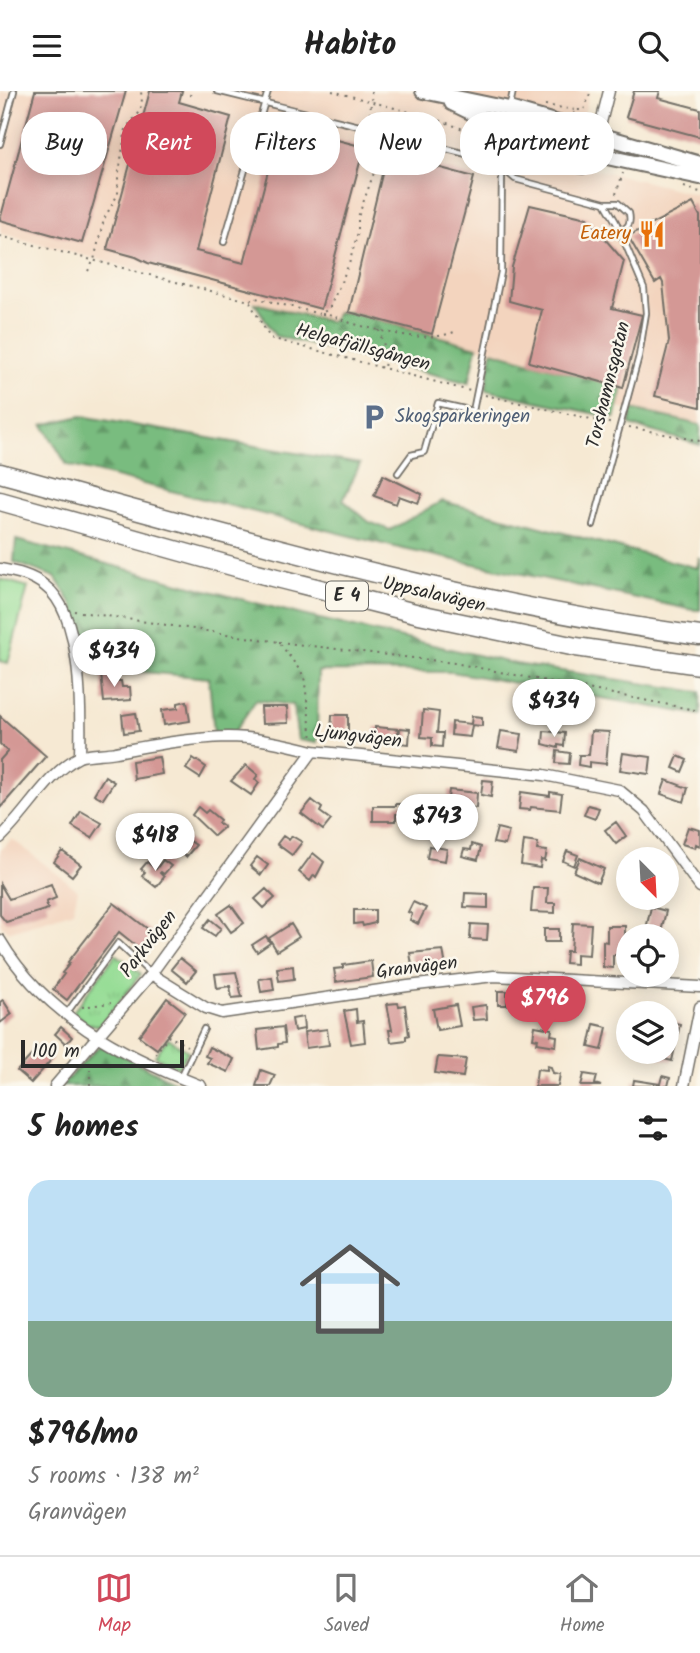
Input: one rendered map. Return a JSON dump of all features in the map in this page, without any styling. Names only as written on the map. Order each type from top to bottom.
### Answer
[{"type":"highway","name":"Uppsalavägen","points":[[0,474],[429,587],[579,618],[700,636]]},
{"type":"highway","name":"Uppsalavägen","points":[[0,501],[231,566],[419,614],[576,647],[700,665]]},
{"type":"street","points":[[604,112],[609,91]]},
{"type":"street","points":[[429,93],[520,112]]},
{"type":"street","points":[[429,93],[463,112]]},
{"type":"street","points":[[614,139],[700,164]]},
{"type":"street","points":[[614,159],[700,177]]},
{"type":"street","points":[[0,569],[21,573],[46,586],[64,609],[72,639],[81,698],[80,756],[54,776],[17,822],[0,838]]},
{"type":"street","name":"Ljungvägen","points":[[80,756],[97,756],[182,740],[231,737],[313,751],[544,775],[619,790],[644,811],[700,887]]},
{"type":"street","name":"Parkvägen","points":[[55,1086],[151,974],[313,751]]},
{"type":"street","points":[[0,940],[28,980],[68,1012],[92,1040],[201,1086]]},
{"type":"street","name":"Granvägen","points":[[151,974],[206,1008],[222,1013],[408,986],[494,977],[700,987]]},
{"type":"street","points":[[684,1086],[700,1007]]},
{"type":"lane","points":[[0,144],[13,91]]},
{"type":"lane","points":[[217,91],[354,125]]},
{"type":"lane","points":[[224,242],[268,91]]},
{"type":"lane","points":[[509,112],[513,91]]},
{"type":"lane","points":[[398,473],[411,454],[424,452],[438,403],[473,411],[501,272],[502,175]]},
{"type":"lane","points":[[510,175],[515,179],[605,203],[618,203],[629,213],[630,221],[627,228],[620,231]]},
{"type":"lane","name":"Torshamnsgatan","points":[[593,525],[639,356],[646,313],[644,288],[605,203]]},
{"type":"lane","points":[[68,1012],[118,943],[151,974]]},
{"type":"lane","points":[[181,1078],[204,1029]]},
{"type":"path","points":[[88,271],[94,260],[104,219],[118,194],[126,128],[140,111],[141,91]]},
{"type":"path","points":[[190,96],[191,91]]},
{"type":"path","points":[[332,91],[439,120],[460,129]]},
{"type":"path","points":[[369,112],[372,91]]},
{"type":"path","points":[[617,190],[623,171]]},
{"type":"path","points":[[320,314],[329,309],[349,264],[358,232],[358,217],[373,175]]},
{"type":"path","points":[[0,236],[250,301],[256,298],[379,329],[436,338],[457,331]]},
{"type":"path","name":"Helgafjällsgången","points":[[250,301],[270,338],[476,393],[700,441]]},
{"type":"path","points":[[379,329],[386,352],[384,368]]},
{"type":"path","points":[[64,609],[279,642],[454,663],[700,711]]},
{"type":"path","points":[[279,642],[304,676],[313,751]]},
{"type":"path","points":[[68,1012],[126,1001]]},
{"type":"path","points":[[149,1063],[169,1036],[194,1050]]},
{"type":"path","points":[[90,1086],[92,1040]]},
{"type":"shaded area","points":[[0,91],[589,91],[585,112],[460,112],[460,175],[614,174],[700,195],[700,425],[618,408],[623,388],[432,334],[337,313],[331,322],[0,233]]},
{"type":"shaded area","points":[[12,839],[78,890],[73,911],[8,932],[0,923],[0,850]]},
{"type":"green space","points":[[255,303],[331,322],[337,313],[349,312],[477,347],[469,383],[275,336]]},
{"type":"green space","points":[[492,351],[623,388],[615,418],[486,390]]},
{"type":"green space","points":[[632,409],[700,425],[700,445],[630,425]]},
{"type":"green space","points":[[81,416],[360,464],[343,500],[369,522],[390,530],[442,501],[697,568],[700,558],[700,610],[403,549],[67,465],[43,425]]},
{"type":"green space","points":[[16,540],[302,615],[516,664],[700,692],[700,715],[452,672],[318,671],[317,743],[298,740],[293,705],[256,700],[232,735],[214,734],[209,678],[90,667],[73,606],[55,577],[14,562]]},
{"type":"green space","points":[[0,579],[28,587],[8,663],[0,661]]},
{"type":"green space","points":[[116,954],[141,974],[100,1026],[88,1024],[73,1012]]},
{"type":"green space","points":[[168,1038],[188,1051],[178,1068],[155,1056]]},
{"type":"green space","points":[[99,1046],[177,1083],[175,1086],[61,1086]]},
{"type":"building","points":[[35,91],[126,91],[107,157],[107,112],[29,112]]},
{"type":"building","points":[[150,91],[182,91],[179,102],[214,112],[144,112]]},
{"type":"building","points":[[634,91],[660,91],[658,98],[700,109],[700,137],[626,117]]},
{"type":"building","points":[[216,113],[230,117],[216,174]]},
{"type":"building","points":[[340,141],[354,144],[354,175],[357,175],[321,309],[148,263],[107,249],[127,175],[216,175],[196,251],[244,263],[267,175],[340,175]]},
{"type":"building","points":[[21,143],[21,175],[102,175],[82,243],[0,220]]},
{"type":"building","points":[[446,169],[474,177],[432,334],[349,312],[382,175],[446,175]]},
{"type":"building","points":[[693,203],[700,216],[700,407],[655,396],[669,341],[663,283],[661,279],[655,283],[628,236]]},
{"type":"building","points":[[530,205],[587,218],[624,261],[612,308],[642,315],[623,388],[529,362],[542,310],[509,301],[512,267]]},
{"type":"building","points":[[383,475],[422,494],[418,503],[399,496],[396,504],[374,496]]},
{"type":"building","points":[[114,673],[114,681],[121,681],[122,687],[130,687],[131,700],[104,702],[101,674]]},
{"type":"building","points":[[187,701],[190,721],[164,725],[162,710],[178,708],[178,703]]},
{"type":"building","points":[[261,707],[287,707],[288,723],[262,724]]},
{"type":"building","points":[[423,710],[439,712],[437,733],[443,733],[442,747],[432,746],[432,738],[421,737]]},
{"type":"building","points":[[136,713],[139,731],[124,733],[122,715]]},
{"type":"building","points":[[332,715],[348,715],[348,736],[331,736]]},
{"type":"building","points":[[0,716],[46,756],[0,808],[0,760],[8,751],[0,744]]},
{"type":"building","points":[[472,716],[482,717],[482,726],[472,725],[470,737],[451,735],[452,722],[471,724]]},
{"type":"building","points":[[375,727],[398,729],[397,743],[375,743]]},
{"type":"building","points":[[400,728],[410,729],[409,744],[399,743]]},
{"type":"building","points":[[501,731],[522,734],[519,751],[498,748]]},
{"type":"building","points":[[544,731],[565,733],[564,746],[558,745],[558,748],[543,744]]},
{"type":"building","points":[[591,731],[609,732],[606,764],[589,762],[589,767],[578,765],[579,755],[589,755]]},
{"type":"building","points":[[557,751],[570,753],[569,764],[556,763]]},
{"type":"building","points":[[623,753],[651,757],[649,774],[620,770]]},
{"type":"building","points":[[678,756],[687,760],[682,772],[673,768]]},
{"type":"building","points":[[159,757],[162,774],[134,779],[132,761]]},
{"type":"building","points":[[193,758],[206,767],[200,778],[186,769]]},
{"type":"building","points":[[246,765],[258,775],[255,779],[259,783],[251,795],[231,781]]},
{"type":"building","points":[[105,776],[114,782],[103,799],[94,794]]},
{"type":"building","points":[[483,780],[493,781],[491,797],[481,795]]},
{"type":"building","points":[[666,780],[688,788],[684,802],[661,794]]},
{"type":"building","points":[[449,790],[477,793],[476,808],[447,806]]},
{"type":"building","points":[[521,792],[550,796],[550,792],[562,794],[560,810],[531,807],[530,810],[519,809]]},
{"type":"building","points":[[312,800],[322,808],[320,812],[331,820],[323,830],[301,813]]},
{"type":"building","points":[[405,804],[405,814],[396,814],[396,821],[373,821],[373,806]]},
{"type":"building","points":[[588,805],[599,808],[595,819],[584,815]]},
{"type":"building","points":[[198,807],[205,813],[208,810],[224,827],[214,836],[192,815]]},
{"type":"building","points":[[81,811],[102,823],[92,838],[72,826]]},
{"type":"building","points":[[616,822],[626,836],[616,844],[605,830]]},
{"type":"building","points":[[688,827],[700,830],[700,846],[696,844],[695,848],[682,844]]},
{"type":"building","points":[[497,828],[509,831],[505,845],[493,843]]},
{"type":"building","points":[[179,834],[196,845],[186,857],[171,845]]},
{"type":"building","points":[[283,836],[289,840],[292,836],[302,842],[292,855],[277,844]]},
{"type":"building","points":[[524,841],[538,843],[537,850],[547,851],[545,861],[541,860],[540,868],[521,865]]},
{"type":"building","points":[[472,844],[481,847],[478,860],[462,856],[464,849],[471,850]]},
{"type":"building","points":[[429,846],[447,849],[445,861],[427,858]]},
{"type":"building","points":[[62,851],[81,865],[72,876],[54,862]]},
{"type":"building","points":[[567,851],[578,855],[574,866],[563,861]]},
{"type":"building","points":[[313,853],[324,862],[316,877],[314,875],[310,881],[299,872]]},
{"type":"building","points":[[257,857],[268,865],[261,875],[250,866]]},
{"type":"building","points":[[580,858],[604,869],[598,883],[574,872]]},
{"type":"building","points":[[163,860],[171,866],[164,874],[160,873],[164,877],[156,887],[142,876],[145,872],[141,869],[147,862],[156,869]]},
{"type":"building","points":[[0,884],[9,899],[51,884],[56,898],[46,902],[48,909],[6,922],[0,915]]},
{"type":"building","points":[[533,888],[548,888],[547,903],[555,903],[555,913],[531,912]]},
{"type":"building","points":[[266,889],[275,898],[264,908],[255,899]]},
{"type":"building","points":[[465,893],[488,894],[488,908],[464,907]]},
{"type":"building","points":[[413,902],[426,908],[418,924],[410,920],[412,914],[408,912]]},
{"type":"building","points":[[114,903],[157,936],[144,952],[119,932],[67,1000],[53,989],[64,974],[62,973],[70,963],[68,962]]},
{"type":"building","points":[[231,905],[244,923],[231,932],[218,914]]},
{"type":"building","points":[[354,910],[375,910],[375,923],[363,926],[362,923],[354,924]]},
{"type":"building","points":[[650,910],[666,911],[663,924],[647,924]]},
{"type":"building","points":[[210,919],[221,928],[215,936],[203,928]]},
{"type":"building","points":[[573,923],[591,924],[589,955],[576,954],[576,964],[565,963],[566,951],[571,951]]},
{"type":"building","points":[[291,924],[299,937],[277,951],[269,938]]},
{"type":"building","points":[[471,924],[488,925],[487,940],[470,939]]},
{"type":"building","points":[[607,926],[616,926],[613,968],[603,967],[603,941],[607,942]]},
{"type":"building","points":[[544,929],[559,929],[559,942],[544,942]]},
{"type":"building","points":[[266,936],[270,943],[257,952],[252,945]]},
{"type":"building","points":[[443,950],[446,967],[413,971],[410,953]]},
{"type":"building","points":[[180,958],[196,971],[187,982],[171,969]]},
{"type":"building","points":[[371,961],[373,977],[336,982],[334,969]]},
{"type":"building","points":[[293,966],[294,979],[279,981],[277,968]]},
{"type":"building","points":[[236,972],[242,997],[232,998],[230,986],[217,988],[215,974]]},
{"type":"building","points":[[272,977],[274,990],[261,992],[259,979]]},
{"type":"building","points":[[498,991],[507,991],[507,1005],[498,1005]]},
{"type":"building","points":[[519,993],[548,994],[547,1007],[512,1007],[513,995],[519,996]]},
{"type":"building","points":[[167,998],[185,1012],[157,1049],[139,1036]]},
{"type":"building","points":[[3,1000],[12,1014],[0,1023],[0,1002]]},
{"type":"building","points":[[398,1003],[399,1006],[405,1005],[409,1035],[406,1040],[391,1042],[389,1030],[392,1030],[387,1004]]},
{"type":"building","points":[[456,1005],[460,1026],[437,1030],[433,1009]]},
{"type":"building","points":[[486,1005],[487,1019],[473,1020],[471,1007]]},
{"type":"building","points":[[356,1009],[357,1022],[363,1021],[365,1042],[351,1044],[344,1011]]},
{"type":"building","points":[[303,1017],[304,1029],[294,1031],[292,1019]]},
{"type":"building","points":[[594,1024],[607,1027],[602,1050],[589,1047]]},
{"type":"building","points":[[535,1026],[552,1029],[551,1035],[557,1036],[556,1046],[537,1043],[538,1039],[533,1038]]},
{"type":"building","points":[[61,1027],[72,1037],[66,1044],[55,1034]]},
{"type":"building","points":[[283,1027],[285,1043],[259,1050],[257,1030]]},
{"type":"building","points":[[327,1029],[329,1045],[306,1048],[304,1032]]},
{"type":"building","points":[[40,1046],[52,1059],[31,1083],[17,1071]]},
{"type":"building","points":[[209,1047],[234,1059],[228,1072],[207,1063],[210,1058],[205,1056]]},
{"type":"building","points":[[438,1057],[466,1059],[463,1077],[435,1073]]},
{"type":"building","points":[[547,1066],[551,1067],[553,1073],[560,1074],[558,1086],[535,1086],[537,1069],[547,1070]]},
{"type":"building","points":[[261,1070],[275,1075],[270,1086],[256,1086]]},
{"type":"building","points":[[584,1074],[597,1076],[595,1084],[601,1086],[581,1086]]},
{"type":"building","points":[[662,1076],[670,1078],[668,1086],[633,1086],[634,1080],[660,1084]]},
{"type":"place","name":"Eatery","points":[[652,234]]},
{"type":"place","name":"Skogsparkeringen","points":[[374,417]]}]
